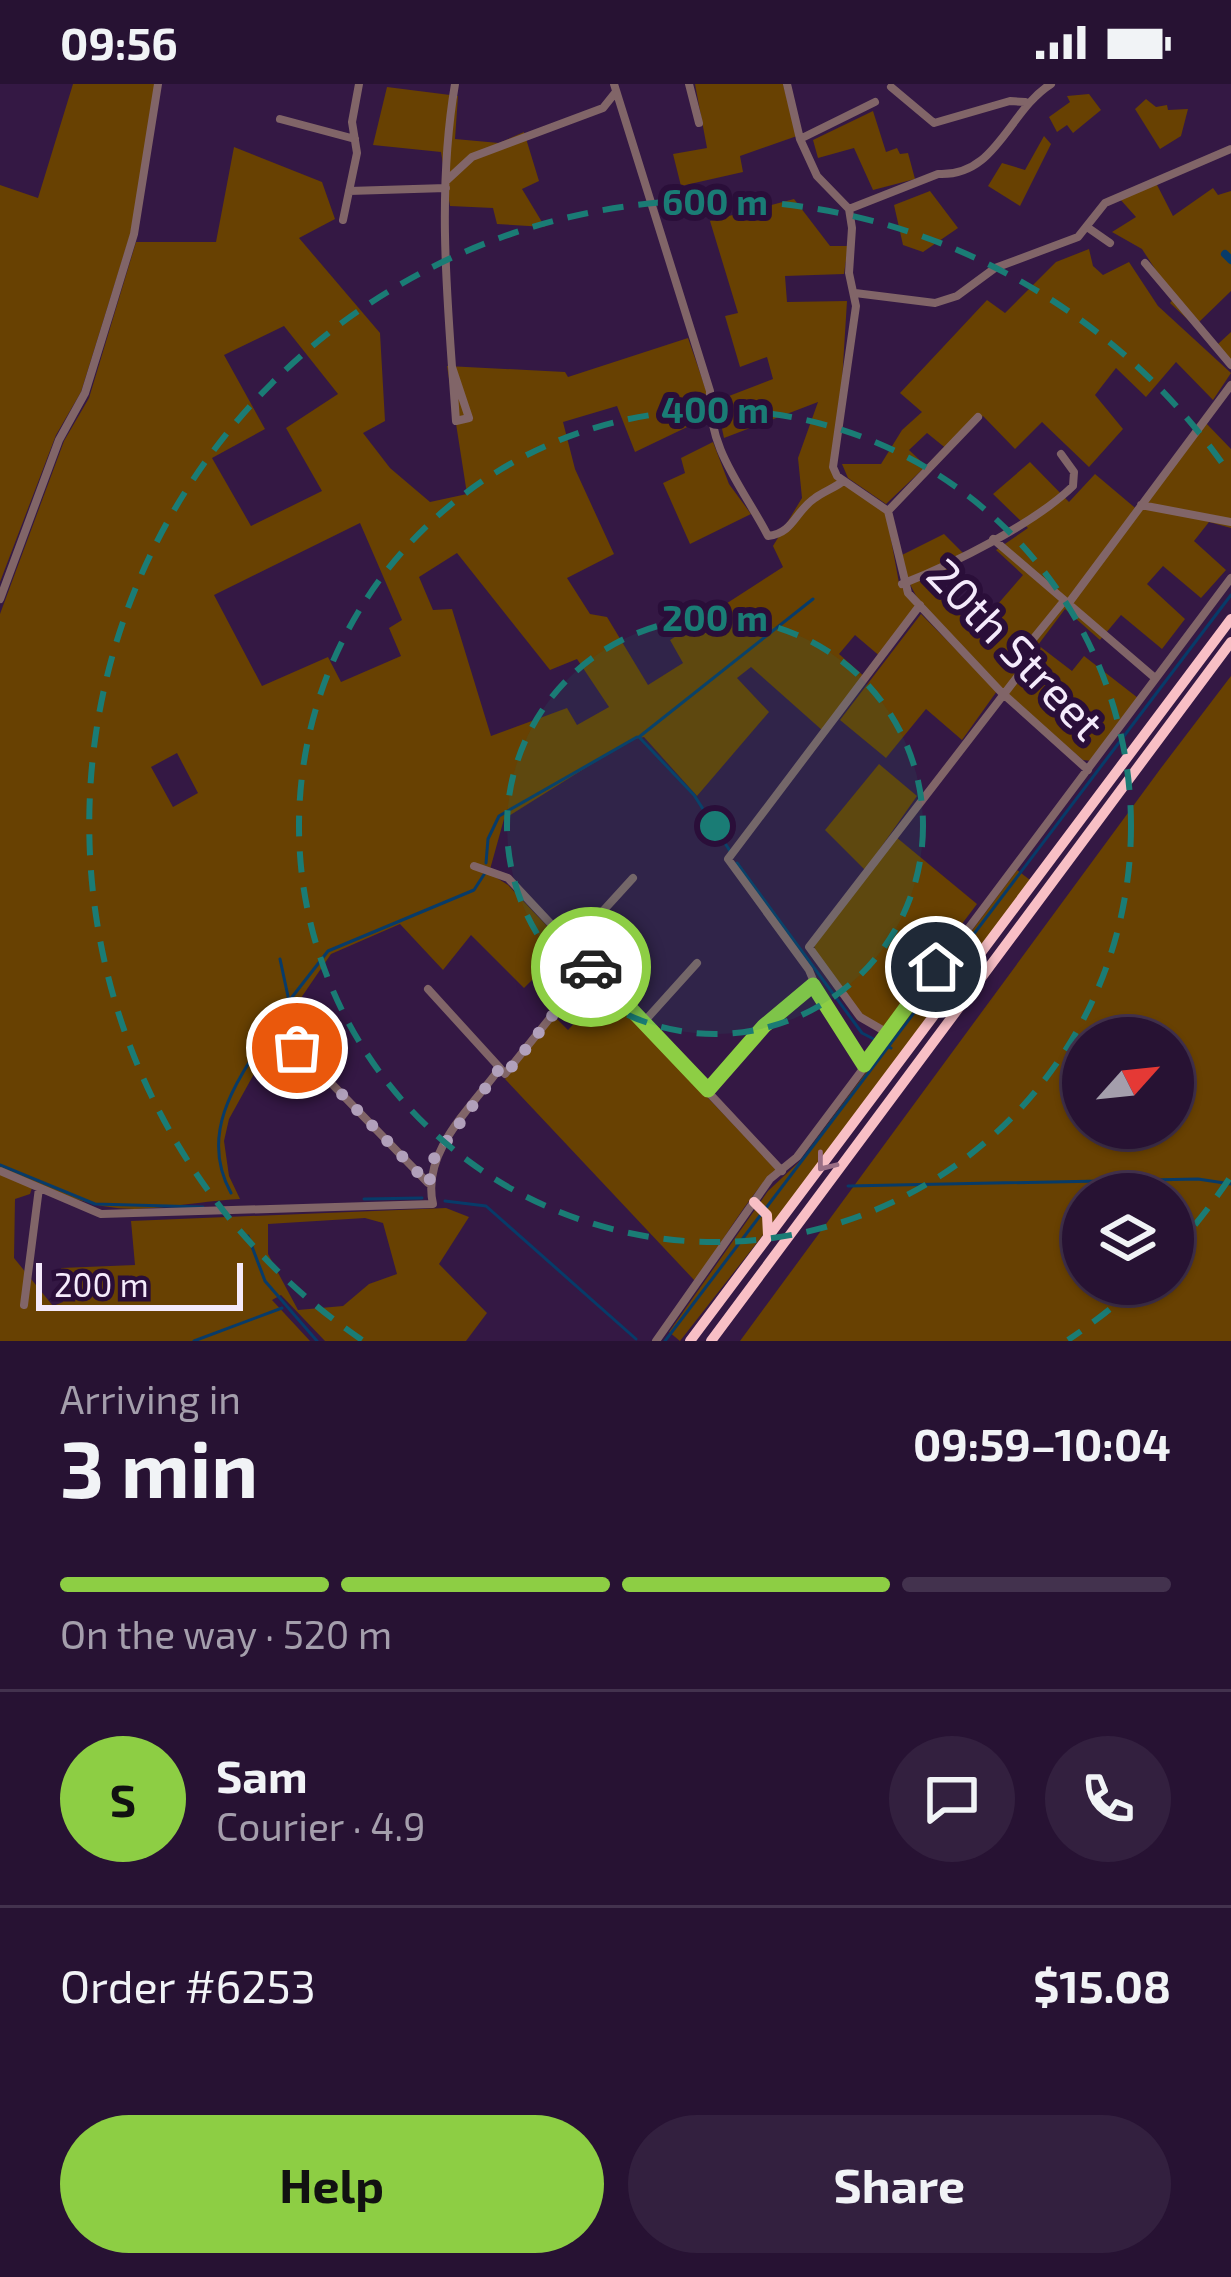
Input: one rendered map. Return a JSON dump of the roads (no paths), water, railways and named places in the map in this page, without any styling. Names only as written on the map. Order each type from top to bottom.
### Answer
[{"type":"highway","points":[[690,1341],[1231,619]]},
{"type":"highway","points":[[717,1337],[1231,642]]},
{"type":"highway","points":[[767,1238],[760,1208],[789,1209]]},
{"type":"street","points":[[0,598],[59,440],[85,393],[112,306],[134,234],[158,84]]},
{"type":"street","points":[[343,220],[359,84]]},
{"type":"street","points":[[452,367],[469,418],[456,421],[444,307],[446,184],[455,84]]},
{"type":"street","points":[[689,84],[700,123]]},
{"type":"street","points":[[787,84],[800,139],[817,176],[849,209],[849,273],[856,292],[833,467],[842,482],[888,511],[978,417]]},
{"type":"street","points":[[849,209],[992,155],[1024,102],[1051,84]]},
{"type":"street","points":[[890,87],[934,123],[1010,101],[1024,102]]},
{"type":"street","points":[[349,191],[446,184],[472,158],[603,108],[615,88]]},
{"type":"street","points":[[615,88],[710,392],[725,464],[740,495],[768,536],[776,536],[787,531],[811,500],[842,482]]},
{"type":"street","points":[[800,139],[875,102]]},
{"type":"street","points":[[603,108],[622,117]]},
{"type":"street","points":[[280,118],[355,139]]},
{"type":"street","points":[[856,292],[935,303],[957,296],[995,268],[1066,244],[1105,203],[1231,148]]},
{"type":"street","points":[[1087,227],[1110,243]]},
{"type":"street","points":[[1144,263],[1231,365]]},
{"type":"street","points":[[884,1035],[860,1017],[809,946],[1000,692],[1021,672],[1029,644],[1231,385]]},
{"type":"street","points":[[902,584],[1028,522],[1073,486],[1074,472],[1061,454]]},
{"type":"street","points":[[1141,505],[1231,522]]},
{"type":"street","name":"20th Street","points":[[888,511],[902,584],[1000,692],[1088,770]]},
{"type":"street","points":[[990,539],[1000,540],[1155,678]]},
{"type":"street","points":[[656,1341],[1231,578]]},
{"type":"street","points":[[864,1065],[813,985],[809,970],[728,859],[920,605]]},
{"type":"street","points":[[473,866],[508,878],[782,1171]]},
{"type":"street","points":[[571,946],[633,878]]},
{"type":"street","points":[[642,1024],[697,963]]},
{"type":"street","points":[[428,989],[506,1074],[591,967]]},
{"type":"street","points":[[708,1090],[764,1026],[813,985]]},
{"type":"street","points":[[297,1048],[429,1184]]},
{"type":"street","points":[[0,1172],[109,1214],[434,1204],[429,1184],[433,1160],[500,1068]]},
{"type":"street","points":[[24,1305],[39,1188]]},
{"type":"waterway","points":[[1225,254],[1231,260]]},
{"type":"waterway","points":[[665,1341],[1231,595]]},
{"type":"waterway","points":[[730,851],[694,795],[639,737],[813,599]]},
{"type":"waterway","points":[[486,863],[488,839],[499,816],[637,737]]},
{"type":"waterway","points":[[737,863],[862,1033],[891,1048]]},
{"type":"waterway","points":[[289,1001],[328,951],[474,890],[485,873]]},
{"type":"waterway","points":[[231,1193],[221,1167],[223,1117],[245,1070],[289,1001],[280,959]]},
{"type":"waterway","points":[[0,1165],[95,1204],[203,1207]]},
{"type":"waterway","points":[[848,1186],[1198,1179],[1231,1184]]},
{"type":"waterway","points":[[364,1199],[422,1198]]},
{"type":"waterway","points":[[445,1201],[486,1206],[636,1339]]},
{"type":"waterway","points":[[248,1236],[265,1281],[317,1341]]},
{"type":"waterway","points":[[194,1341],[282,1308]]}]
